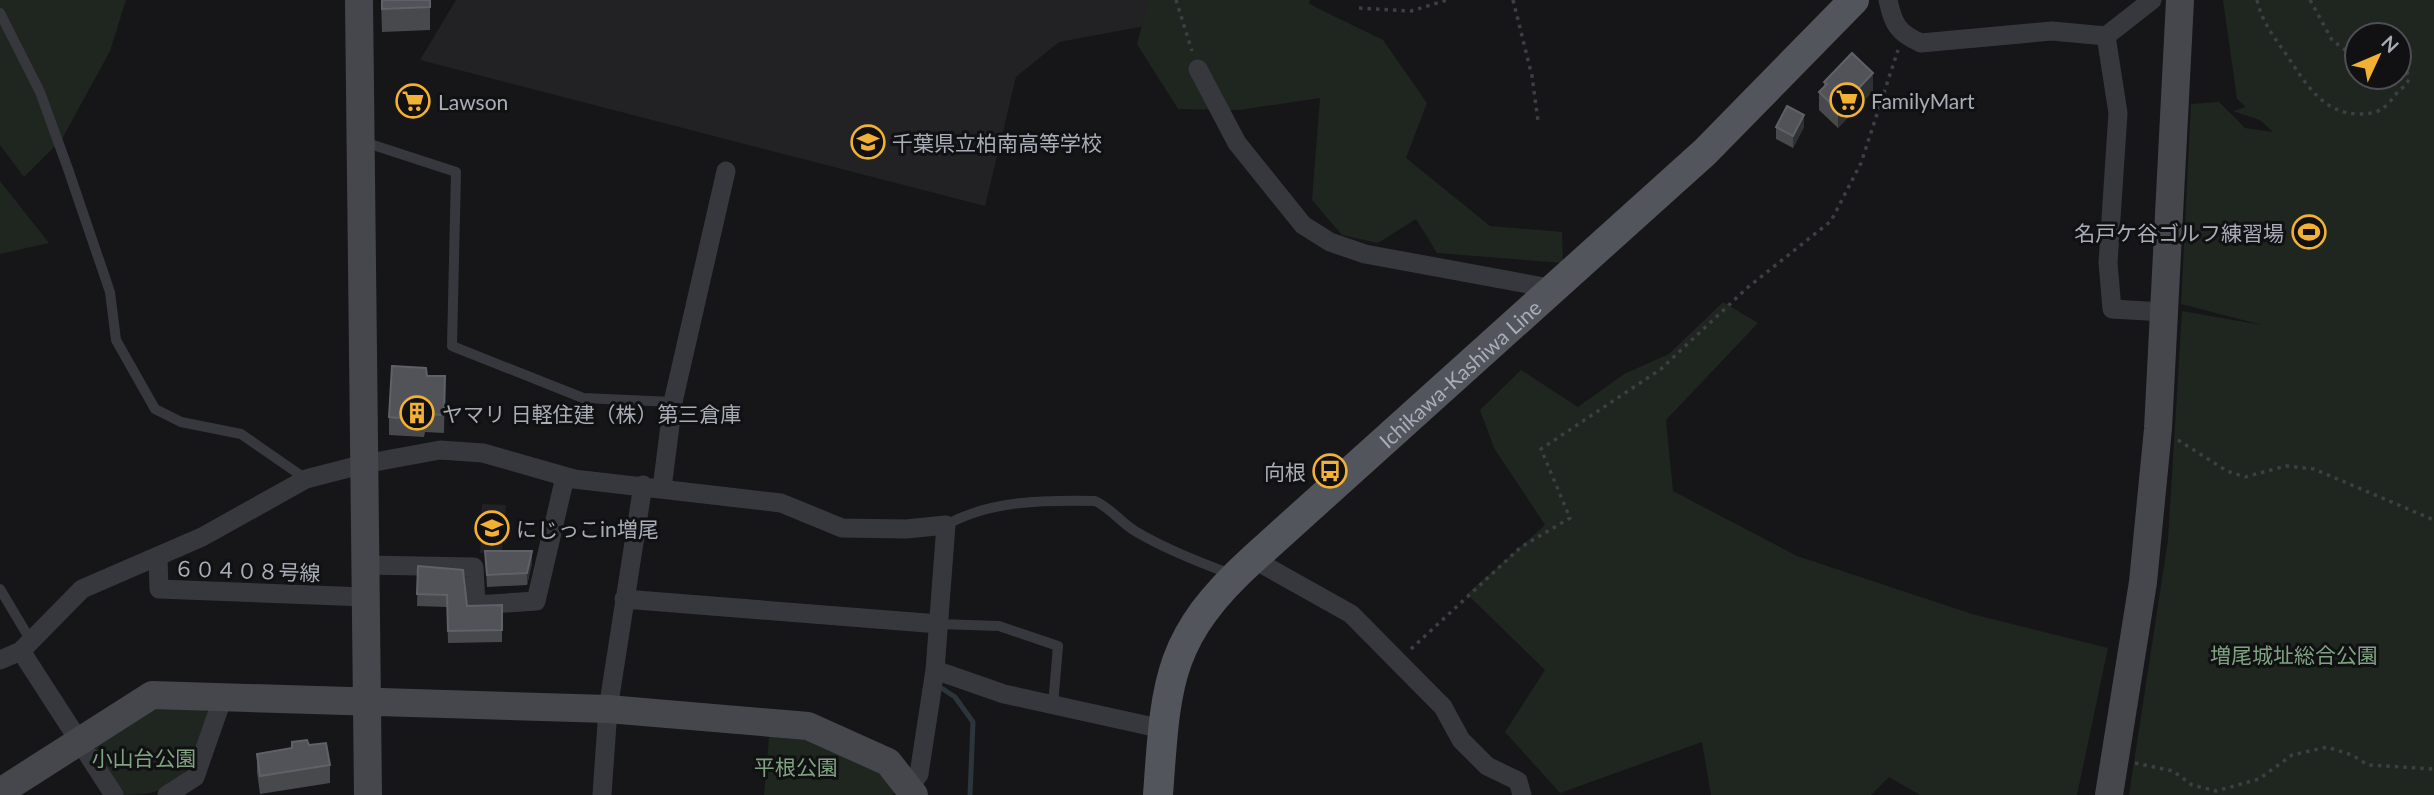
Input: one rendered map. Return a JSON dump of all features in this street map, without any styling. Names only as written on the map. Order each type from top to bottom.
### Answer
[{"type":"main road","name":"Ichikawa-Kashiwa Line","points":[[1158,795],[1167,690],[1181,647],[1195,621],[1244,567],[1705,152],[1854,0]]},
{"type":"street","points":[[359,0],[368,795]]},
{"type":"street","points":[[1888,0],[1893,24],[1904,35],[1921,43],[2040,32],[2106,36],[2152,0]]},
{"type":"street","points":[[2109,795],[2143,582],[2158,429],[2180,0]]},
{"type":"street","points":[[2106,36],[2118,113],[2108,263],[2112,309],[2164,312]]},
{"type":"street","points":[[1198,69],[1237,143],[1303,225],[1331,242],[1365,254],[1555,289]]},
{"type":"street","points":[[602,795],[608,709],[624,599],[726,171]]},
{"type":"street","points":[[0,660],[26,646],[82,589],[241,518],[306,479],[364,464],[440,450],[462,450],[565,477],[781,503],[842,528],[906,529],[946,525],[935,670],[919,774],[912,791],[888,762],[808,726],[608,709],[152,695],[0,792]]},
{"type":"street","points":[[365,565],[474,567],[476,605],[536,601],[565,477]]},
{"type":"street","name":"６０４０８号線","points":[[158,557],[159,589],[366,597]]},
{"type":"street","points":[[1244,567],[1351,614],[1443,707],[1461,740],[1487,766],[1518,781],[1522,795]]},
{"type":"street","points":[[624,599],[939,624]]},
{"type":"street","points":[[26,646],[79,740],[114,795]]},
{"type":"street","points":[[935,670],[1004,694],[1163,729]]},
{"type":"street","points":[[167,795],[195,777],[223,697]]},
{"type":"lane","points":[[0,13],[30,68],[68,169],[110,292],[116,340],[155,409],[181,422],[241,434],[306,479]]},
{"type":"lane","points":[[360,141],[456,172],[452,346],[583,398],[673,402]]},
{"type":"lane","points":[[946,525],[958,519],[1023,502],[1095,501],[1105,505],[1128,526],[1149,539],[1244,567]]},
{"type":"lane","points":[[0,589],[26,646]]},
{"type":"lane","points":[[939,624],[999,626],[1058,646],[1053,705]]},
{"type":"path","points":[[1176,0],[1198,69]]},
{"type":"path","points":[[1359,8],[1411,11],[1447,0]]},
{"type":"path","points":[[1513,0],[1532,76],[1538,121]]},
{"type":"path","points":[[2257,0],[2266,26],[2298,74],[2323,103],[2349,114],[2367,114],[2388,107],[2400,91]]},
{"type":"path","points":[[2310,0],[2332,40],[2343,48]]},
{"type":"path","points":[[1399,660],[1521,547],[1570,518],[1541,449],[1661,369],[1747,288],[1831,221],[1861,163],[1904,35]]},
{"type":"path","points":[[2158,429],[2169,431],[2183,445],[2227,471],[2245,477],[2286,466],[2314,469],[2434,520]]},
{"type":"path","points":[[2115,759],[2180,773],[2192,785],[2216,791],[2259,779],[2292,755],[2327,747],[2352,755],[2368,765],[2434,768]]},
{"type":"shaded area","name":"千葉県立柏南高等学校","points":[[456,0],[1172,0],[1177,20],[1059,42],[1016,77],[985,206],[420,60]]},
{"type":"shaded area","name":"にじっこin増尾","points":[[482,504],[506,505],[502,552],[480,553]]},
{"type":"green space","points":[[0,0],[126,0],[110,51],[62,139],[24,177],[0,145]]},
{"type":"green space","points":[[1149,0],[1310,0],[1309,4],[1383,40],[1427,103],[1406,158],[1490,226],[1562,232],[1563,263],[1437,253],[1416,219],[1378,243],[1342,235],[1312,200],[1320,98],[1239,110],[1178,109],[1137,44]]},
{"type":"green space","name":"増尾城址総合公園","points":[[2223,0],[2434,0],[2434,795],[2129,795],[2168,540],[2182,311],[2262,325],[2181,304],[2191,104],[2219,102],[2245,128],[2273,132],[2260,120],[2233,111],[2246,107],[2237,99]]},
{"type":"green space","points":[[0,181],[49,243],[0,254]]},
{"type":"green space","points":[[1723,302],[1758,323],[1666,420],[1673,491],[1797,556],[1972,614],[2108,648],[2077,795],[1920,795],[1889,777],[1871,795],[1711,795],[1702,742],[1560,793],[1505,732],[1545,670],[1467,594],[1545,525],[1494,448],[1480,410],[1521,370],[1578,407],[1624,374],[1669,354]]},
{"type":"green space","name":"小山台公園","points":[[151,708],[204,708],[210,714],[191,763],[183,774],[161,790],[123,795],[96,752],[96,743]]},
{"type":"green space","name":"平根公園","points":[[776,732],[842,751],[872,767],[899,788],[893,795],[764,795],[769,738]]},
{"type":"building","points":[[382,0],[430,0],[430,7],[382,9]]},
{"type":"building","points":[[1852,53],[1873,73],[1838,110],[1819,92],[1827,84],[1824,82]]},
{"type":"building","points":[[1787,106],[1804,115],[1793,136],[1776,127]]},
{"type":"building","name":"ヤマリ 日軽住建（株）第三倉庫","points":[[392,366],[426,368],[427,376],[445,376],[444,415],[425,414],[424,420],[389,417]]},
{"type":"building","points":[[485,551],[532,551],[527,573],[487,575]]},
{"type":"building","points":[[418,566],[463,570],[467,606],[502,605],[502,630],[448,631],[447,595],[417,594]]},
{"type":"building","points":[[307,740],[309,745],[326,743],[330,765],[260,776],[257,754],[292,748],[292,742]]},
{"type":"waterway","points":[[943,689],[955,697],[973,722],[970,795]]},
{"type":"place","name":"FamilyMart","points":[[1847,100]]},
{"type":"place","name":"Lawson","points":[[413,101]]},
{"type":"place","name":"千葉県立柏南高等学校","points":[[868,142]]},
{"type":"place","name":"名戸ケ谷ゴルフ練習場","points":[[2309,232]]},
{"type":"place","name":"ヤマリ 日軽住建（株）第三倉庫","points":[[417,413]]},
{"type":"place","name":"向根","points":[[1330,471]]},
{"type":"place","name":"にじっこin増尾","points":[[492,528]]}]
